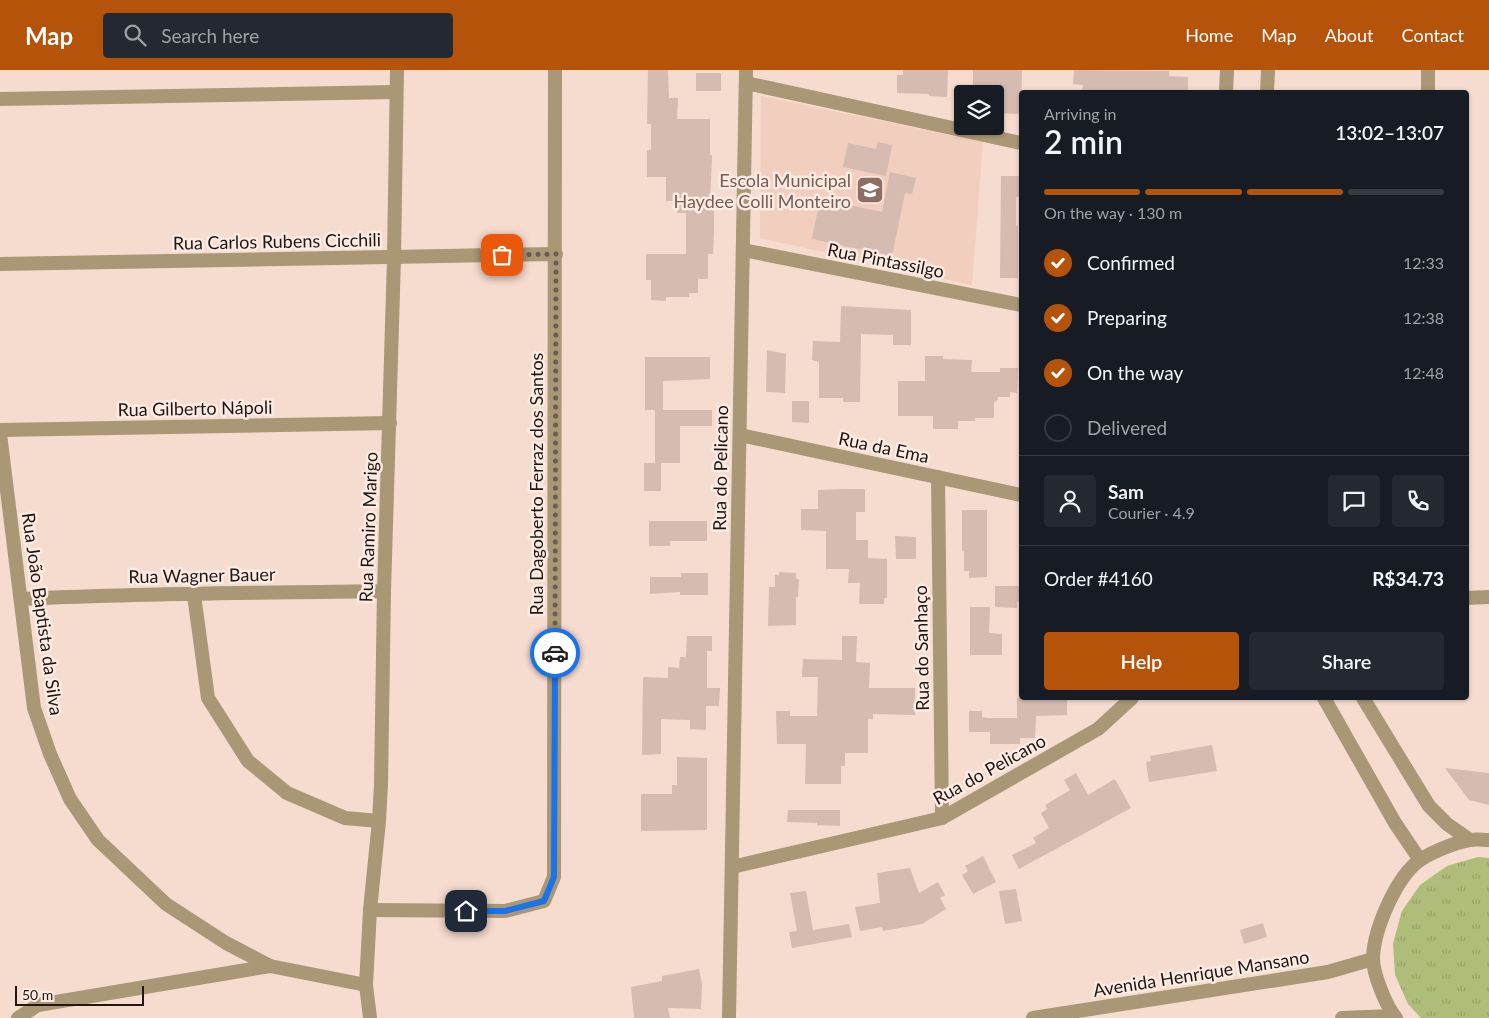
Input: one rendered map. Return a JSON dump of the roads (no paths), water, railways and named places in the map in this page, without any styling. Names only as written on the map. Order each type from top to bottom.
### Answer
[{"type":"street","name":"Rua Ramiro Marigo","points":[[370,1018],[366,985],[370,910],[380,821],[397,70]]},
{"type":"street","name":"Rua Dagoberto Ferraz dos Santos","points":[[370,910],[505,911],[544,901],[554,877],[555,70]]},
{"type":"street","points":[[1226,90],[1227,70]]},
{"type":"street","points":[[1267,90],[1268,70]]},
{"type":"street","points":[[1428,70],[1428,90]]},
{"type":"street","points":[[746,76],[1019,143]]},
{"type":"street","name":"Rua do Pelicano","points":[[729,1018],[746,76]]},
{"type":"street","points":[[0,99],[396,92]]},
{"type":"street","name":"Rua Pintassilgo","points":[[743,250],[1019,305]]},
{"type":"street","name":"Rua Carlos Rubens Cicchili","points":[[0,264],[556,254]]},
{"type":"street","name":"Rua Gilberto Nápoli","points":[[0,430],[390,423]]},
{"type":"street","name":"Rua João Baptista da Silva","points":[[0,434],[34,708],[50,754],[70,799],[98,840],[166,904],[226,943],[270,966]]},
{"type":"street","name":"Rua da Ema","points":[[740,435],[1019,496]]},
{"type":"street","name":"Rua do Sanhaço","points":[[938,477],[942,818]]},
{"type":"street","name":"Rua Wagner Bauer","points":[[20,598],[384,590]]},
{"type":"street","points":[[194,595],[208,698],[248,761],[287,792],[345,818],[380,821]]},
{"type":"street","points":[[1469,598],[1489,597]]},
{"type":"street","name":"Rua do Pelicano","points":[[732,867],[942,818],[1098,729],[1130,700]]},
{"type":"street","points":[[1325,700],[1395,823],[1420,860]]},
{"type":"street","points":[[1364,700],[1429,806],[1447,824],[1470,840]]},
{"type":"street","points":[[1342,1018],[1395,1017],[1381,991],[1373,959],[1377,936],[1392,894],[1406,875],[1420,860],[1439,850],[1470,840],[1489,840]]},
{"type":"street","name":"Avenida Henrique Mansano","points":[[1033,1018],[1328,972],[1373,959]]},
{"type":"street","points":[[18,1018],[38,1005],[270,966],[366,985]]},
{"type":"place","name":"Escola Municipal Haydee Colli Monteiro","points":[[870,190]]}]
